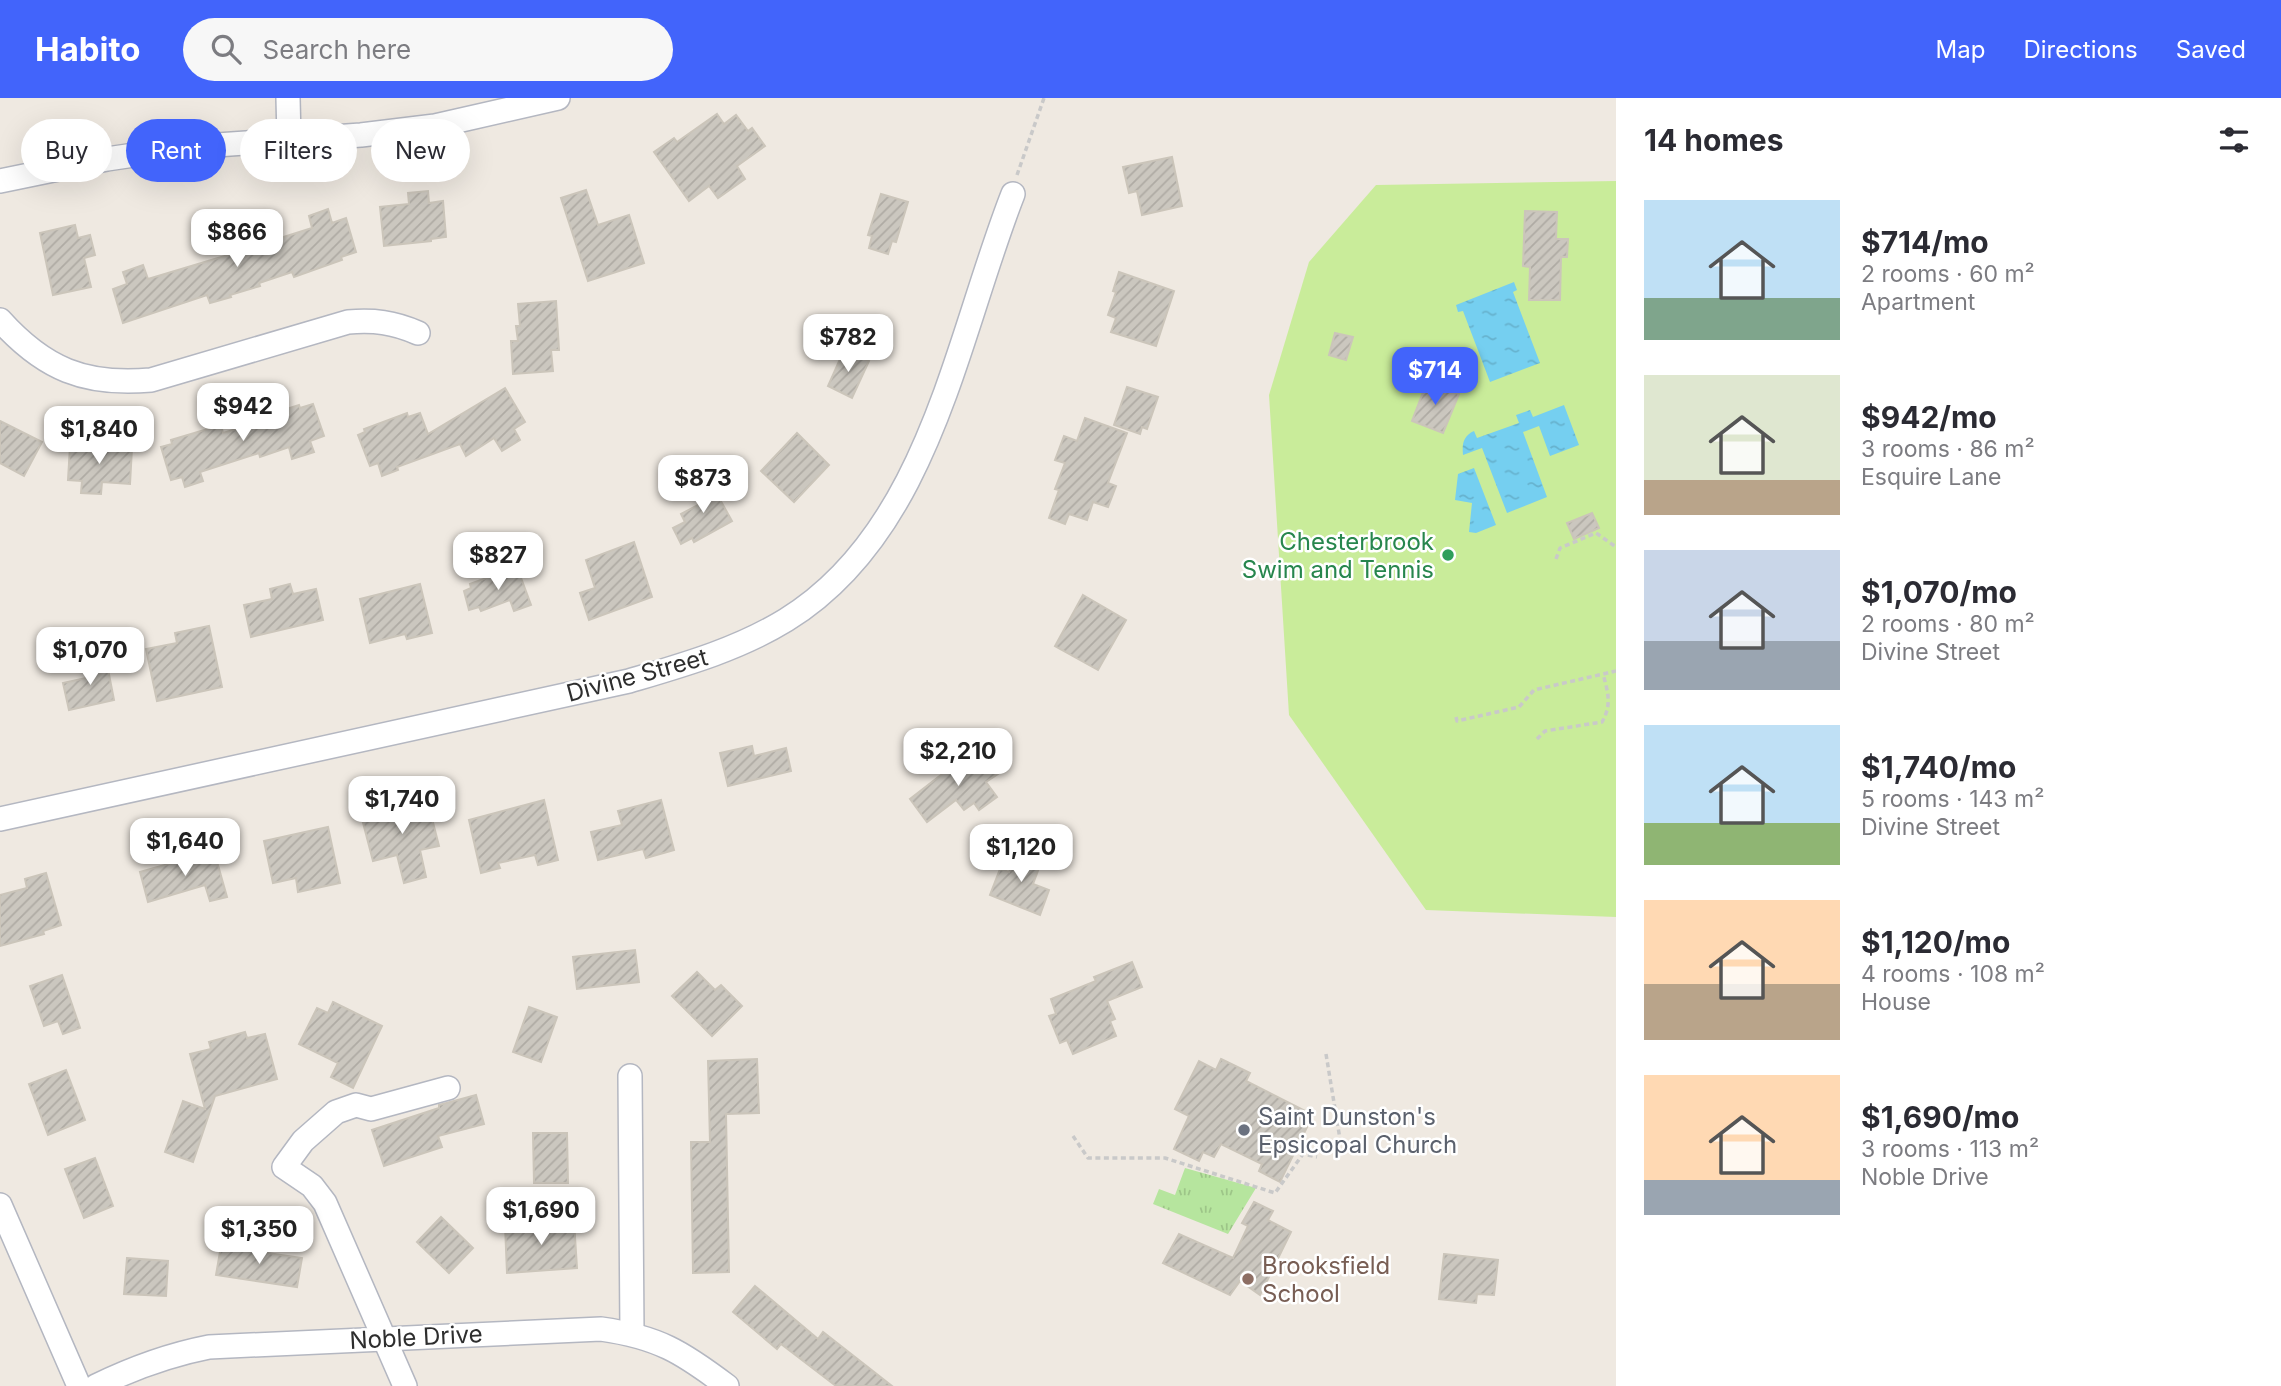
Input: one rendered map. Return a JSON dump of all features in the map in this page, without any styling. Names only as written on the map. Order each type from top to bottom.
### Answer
[{"type":"street","points":[[288,98],[289,119]]},
{"type":"street","points":[[357,135],[435,126],[558,98]]},
{"type":"street","points":[[0,181],[107,159],[188,147],[240,143]]},
{"type":"street","name":"Divine Street","points":[[0,819],[629,681],[702,660],[746,642],[786,620],[818,598],[844,575],[867,548],[890,514],[919,456],[944,395],[995,239],[1013,194]]},
{"type":"street","points":[[0,320],[20,342],[43,360],[70,373],[97,380],[125,382],[151,380],[348,322],[372,320],[396,323],[418,333]]},
{"type":"street","points":[[630,1076],[632,1333]]},
{"type":"street","points":[[405,1386],[326,1203],[312,1186],[284,1167],[303,1141],[336,1112],[356,1105],[371,1109],[448,1088]]},
{"type":"street","points":[[0,1205],[79,1386]]},
{"type":"street","name":"Noble Drive","points":[[96,1386],[138,1366],[209,1347],[601,1329],[632,1333],[657,1341],[687,1356],[727,1386]]},
{"type":"path","points":[[1013,194],[1013,187],[1044,98]]},
{"type":"path","points":[[1556,559],[1560,548],[1595,533],[1616,547]]},
{"type":"path","points":[[1456,717],[1457,721],[1519,708],[1534,690],[1616,671]]},
{"type":"path","points":[[1537,739],[1545,731],[1602,722],[1609,710],[1609,694],[1604,674]]},
{"type":"path","points":[[1326,1054],[1340,1139]]},
{"type":"path","points":[[1073,1136],[1088,1158],[1165,1158],[1275,1193],[1303,1154],[1317,1157]]},
{"type":"green space","name":"Chesterbrook Swim and Tennis","points":[[1616,181],[1616,917],[1426,910],[1289,715],[1269,395],[1309,262],[1376,185]]},
{"type":"green space","points":[[1185,1168],[1256,1188],[1228,1234],[1153,1204],[1159,1189],[1175,1195]]},
{"type":"water","points":[[1514,282],[1517,290],[1513,292],[1540,363],[1490,382],[1463,311],[1458,312],[1456,305]]},
{"type":"water","points":[[1564,405],[1579,445],[1550,456],[1539,426],[1523,432],[1547,497],[1507,513],[1482,448],[1463,455],[1465,438],[1474,431],[1477,438],[1519,423],[1516,415],[1530,410],[1533,417]]},
{"type":"water","points":[[1474,468],[1496,525],[1476,533],[1469,532],[1472,503],[1455,500],[1458,474]]},
{"type":"building","points":[[717,114],[724,124],[736,115],[748,131],[752,128],[765,146],[737,166],[745,179],[718,198],[709,186],[689,201],[654,152],[674,138],[677,142]]},
{"type":"building","points":[[1172,157],[1182,206],[1142,215],[1137,191],[1129,193],[1123,167]]},
{"type":"building","points":[[586,190],[598,225],[629,215],[644,263],[588,281],[561,198]]},
{"type":"building","points":[[428,191],[429,203],[443,201],[446,237],[384,246],[380,207],[409,204],[408,193]]},
{"type":"building","points":[[881,194],[908,202],[896,242],[892,241],[888,254],[869,248],[872,236],[868,235]]},
{"type":"building","points":[[328,209],[332,223],[346,218],[356,252],[341,257],[342,260],[294,277],[292,272],[259,283],[260,286],[230,295],[231,297],[210,303],[207,295],[123,323],[113,289],[127,284],[123,272],[143,265],[148,279],[228,255],[224,243],[245,236],[249,248],[312,228],[309,216]]},
{"type":"building","points":[[1525,211],[1557,212],[1556,239],[1568,239],[1567,257],[1561,257],[1560,300],[1529,300],[1530,267],[1523,266]]},
{"type":"building","points":[[75,225],[78,238],[90,235],[95,255],[84,258],[91,287],[53,295],[40,233]]},
{"type":"building","points":[[1119,272],[1174,291],[1156,346],[1111,332],[1116,318],[1108,315]]},
{"type":"building","points":[[556,301],[559,350],[551,350],[553,371],[513,374],[511,341],[518,341],[518,304]]},
{"type":"building","points":[[1335,333],[1353,337],[1346,360],[1329,355]]},
{"type":"building","points":[[844,350],[869,361],[852,398],[828,386]]},
{"type":"building","points":[[1427,382],[1459,394],[1443,433],[1412,421]]},
{"type":"building","points":[[1127,387],[1158,397],[1147,429],[1142,427],[1140,434],[1114,425]]},
{"type":"building","points":[[505,388],[525,422],[514,429],[520,440],[502,451],[494,438],[466,456],[460,444],[397,467],[398,470],[382,476],[378,463],[370,466],[358,435],[365,432],[364,429],[407,413],[408,417],[420,413],[428,434]]},
{"type":"building","points":[[313,404],[324,436],[310,441],[314,452],[292,459],[289,447],[260,457],[259,453],[200,472],[203,481],[185,487],[182,477],[171,480],[161,447],[172,444],[171,440],[221,425],[223,433],[256,423],[254,418],[270,412],[271,414],[299,405],[300,408]]},
{"type":"building","points":[[1085,418],[1127,433],[1108,483],[1116,486],[1108,507],[1093,502],[1087,520],[1069,514],[1065,524],[1049,518],[1059,490],[1055,489],[1065,463],[1055,460],[1064,436],[1077,441]]},
{"type":"building","points":[[0,421],[42,442],[24,476],[0,463]]},
{"type":"building","points":[[797,433],[829,465],[794,502],[761,471]]},
{"type":"building","points":[[85,443],[132,448],[130,484],[102,482],[101,494],[81,493],[82,481],[68,480],[70,446],[85,447]]},
{"type":"building","points":[[709,480],[732,521],[694,542],[692,538],[681,544],[673,528],[685,522],[681,514],[700,504],[692,489]]},
{"type":"building","points":[[1592,513],[1599,528],[1574,539],[1567,523]]},
{"type":"building","points":[[634,542],[652,597],[589,620],[580,593],[595,588],[586,560]]},
{"type":"building","points":[[517,567],[531,605],[514,611],[510,600],[481,611],[479,607],[469,610],[464,591],[471,588],[470,584]]},
{"type":"building","points":[[290,584],[293,594],[316,589],[323,620],[251,637],[244,605],[272,599],[270,589]]},
{"type":"building","points":[[420,584],[432,633],[407,639],[405,634],[370,643],[360,599]]},
{"type":"building","points":[[1083,595],[1126,620],[1098,670],[1055,646]]},
{"type":"building","points":[[209,626],[222,687],[157,701],[146,649],[177,643],[175,633]]},
{"type":"building","points":[[106,659],[114,700],[69,710],[63,683],[86,678],[83,664]]},
{"type":"building","points":[[752,746],[754,756],[786,748],[791,771],[728,786],[720,753]]},
{"type":"building","points":[[968,754],[973,761],[983,754],[998,774],[986,782],[997,797],[979,810],[974,803],[964,810],[956,800],[927,822],[910,799]]},
{"type":"building","points":[[427,799],[439,846],[420,850],[426,877],[404,883],[397,855],[373,861],[361,815]]},
{"type":"building","points":[[544,800],[558,860],[538,865],[535,855],[498,863],[500,868],[481,873],[469,820]]},
{"type":"building","points":[[661,800],[674,850],[646,858],[643,849],[598,860],[591,832],[622,825],[618,811]]},
{"type":"building","points":[[328,827],[340,883],[298,892],[296,878],[273,883],[264,841]]},
{"type":"building","points":[[1017,850],[1042,860],[1033,884],[1049,890],[1040,915],[990,895],[1000,869],[1009,872]]},
{"type":"building","points":[[214,851],[227,897],[210,901],[205,885],[148,902],[140,872]]},
{"type":"building","points":[[46,873],[61,925],[43,931],[44,934],[0,946],[0,895],[27,888],[25,879]]},
{"type":"building","points":[[635,950],[639,982],[577,989],[573,957]]},
{"type":"building","points":[[1132,962],[1142,987],[1107,1001],[1115,1019],[1110,1021],[1116,1036],[1073,1054],[1067,1040],[1060,1043],[1049,1016],[1056,1014],[1051,999],[1096,981],[1094,977]]},
{"type":"building","points":[[697,972],[715,990],[721,985],[742,1006],[712,1036],[672,996]]},
{"type":"building","points":[[62,975],[80,1028],[63,1034],[58,1021],[44,1026],[30,986]]},
{"type":"building","points":[[333,1002],[382,1026],[353,1088],[331,1077],[338,1063],[299,1044],[317,1008],[328,1013]]},
{"type":"building","points":[[529,1007],[557,1017],[541,1062],[513,1052]]},
{"type":"building","points":[[245,1032],[247,1038],[265,1034],[277,1079],[215,1096],[193,1162],[165,1152],[183,1101],[205,1109],[190,1054],[211,1049],[209,1042]]},
{"type":"building","points":[[757,1059],[759,1113],[726,1114],[729,1272],[693,1273],[691,1142],[710,1142],[708,1061]]},
{"type":"building","name":"Saint Dunston's Epsicopal Church","points":[[1221,1059],[1250,1073],[1246,1081],[1313,1115],[1280,1182],[1259,1171],[1262,1164],[1221,1144],[1214,1157],[1203,1152],[1199,1161],[1174,1149],[1189,1116],[1175,1109],[1199,1061],[1216,1070]]},
{"type":"building","points":[[66,1070],[85,1120],[48,1135],[29,1084]]},
{"type":"building","points":[[476,1095],[484,1124],[438,1136],[442,1147],[384,1166],[372,1130],[439,1108],[439,1105]]},
{"type":"building","points":[[533,1133],[567,1133],[568,1183],[534,1183]]},
{"type":"building","points":[[95,1158],[113,1206],[84,1218],[65,1169]]},
{"type":"building","points":[[1254,1202],[1273,1211],[1268,1220],[1291,1232],[1260,1295],[1240,1281],[1230,1295],[1163,1263],[1179,1234],[1233,1258],[1248,1226],[1242,1223]]},
{"type":"building","points":[[441,1217],[473,1248],[449,1273],[417,1242]]},
{"type":"building","points":[[574,1221],[577,1268],[507,1273],[505,1225]]},
{"type":"building","points":[[221,1246],[302,1258],[297,1287],[216,1275]]},
{"type":"building","points":[[1444,1254],[1498,1260],[1494,1295],[1477,1294],[1476,1303],[1439,1299]]},
{"type":"building","points":[[127,1258],[168,1261],[166,1296],[124,1294]]},
{"type":"building","points":[[755,1286],[818,1339],[823,1332],[892,1386],[836,1386],[781,1344],[777,1349],[733,1312]]},
{"type":"place","name":"Chesterbrook Swim and Tennis","points":[[1448,555]]},
{"type":"place","name":"Saint Dunston's Epsicopal Church","points":[[1244,1130]]},
{"type":"place","name":"Brooksfield School","points":[[1248,1279]]}]
